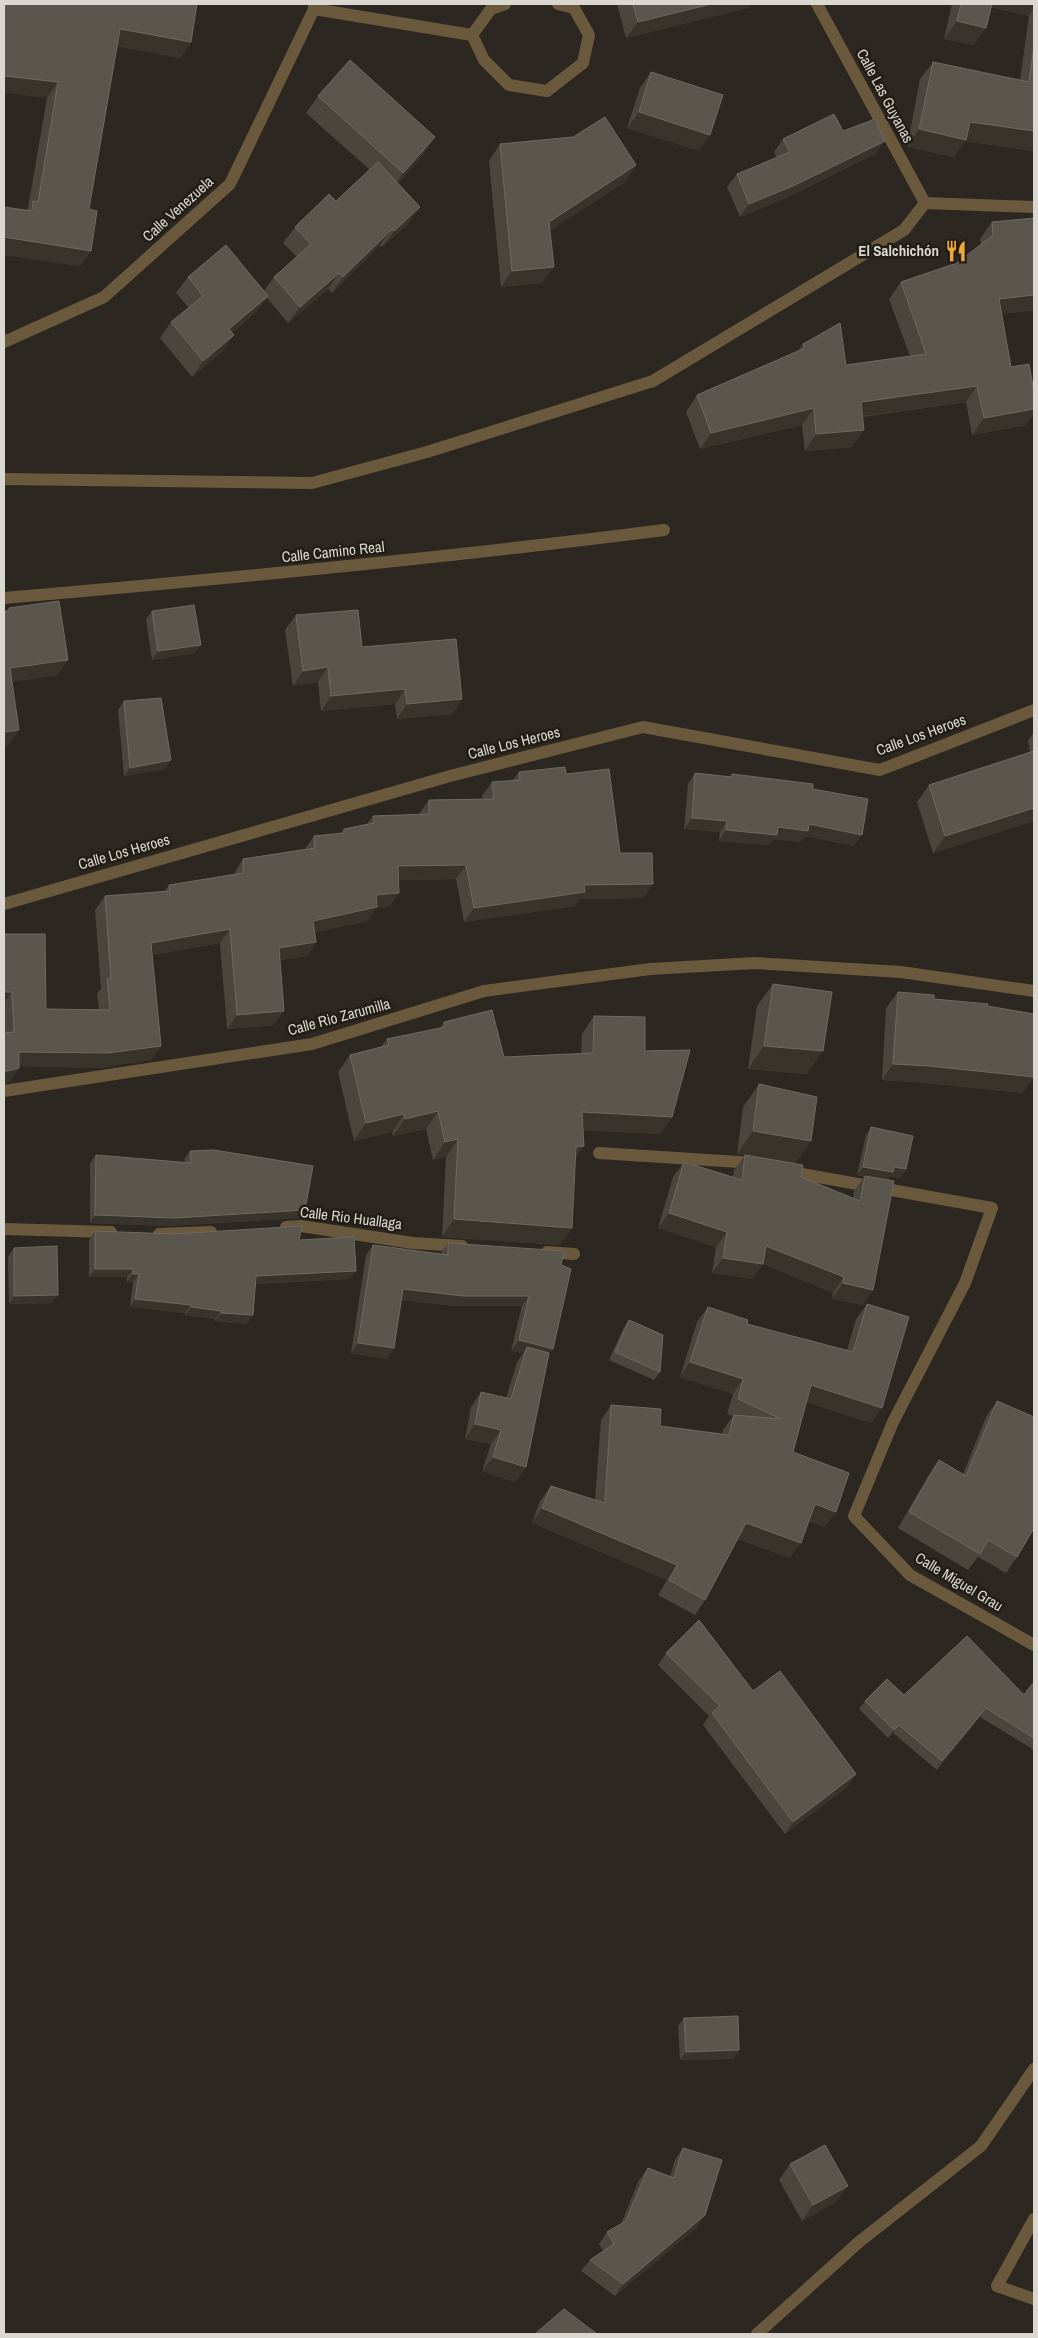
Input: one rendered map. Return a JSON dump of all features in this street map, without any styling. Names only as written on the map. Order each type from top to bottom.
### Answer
[{"type":"street","points":[[472,35],[491,9],[505,4]]},
{"type":"street","points":[[472,35],[484,60],[509,85],[547,91],[582,63],[589,35],[574,8],[558,4]]},
{"type":"street","name":"Calle Las Guyanas","points":[[818,4],[925,203]]},
{"type":"street","points":[[314,6],[472,35]]},
{"type":"street","name":"Calle Venezuela","points":[[4,342],[104,297],[230,184],[314,6]]},
{"type":"street","points":[[4,479],[312,483],[428,452],[653,381],[904,230],[925,203],[1034,207]]},
{"type":"street","name":"Calle Camino Real","points":[[4,598],[250,577],[462,555],[664,530]]},
{"type":"street","name":"Calle Los Heroes","points":[[4,904],[440,778],[643,727],[880,770],[1034,710]]},
{"type":"street","name":"Calle Rio Zarumilla","points":[[4,1091],[312,1044],[484,991],[650,969],[755,963],[901,972],[1034,991]]},
{"type":"street","name":"Calle Miguel Grau","points":[[599,1153],[739,1162],[992,1208],[965,1283],[893,1422],[854,1516],[910,1575],[1034,1645]]},
{"type":"street","name":"Calle Rio Huallaga","points":[[273,1228],[301,1226],[413,1243],[470,1247]]},
{"type":"street","points":[[4,1229],[121,1232]]},
{"type":"street","points":[[149,1233],[225,1231]]},
{"type":"street","points":[[537,1251],[574,1254]]},
{"type":"street","points":[[757,2334],[859,2242],[981,2146],[1034,2068]]},
{"type":"street","points":[[1034,2219],[997,2286],[1034,2299]]},
{"type":"building","points":[[4,4],[197,4],[191,42],[120,29],[89,209],[97,211],[91,251],[4,237],[4,207],[32,211],[33,201],[38,202],[58,82],[4,76]]},
{"type":"building","points":[[633,4],[711,4],[638,22]]},
{"type":"building","points":[[961,4],[992,4],[986,28],[957,21]]},
{"type":"building","points":[[1034,46],[1034,131],[970,122],[966,140],[919,129],[933,62],[1029,82]]},
{"type":"building","points":[[350,60],[435,137],[403,173],[318,96]]},
{"type":"building","points":[[651,72],[723,95],[710,135],[639,112]]},
{"type":"building","points":[[834,114],[843,131],[875,119],[885,141],[793,186],[749,204],[737,174],[790,152],[783,139]]},
{"type":"building","points":[[605,117],[636,165],[549,222],[554,267],[512,271],[500,144],[573,137]]},
{"type":"building","points":[[378,162],[420,207],[394,231],[392,229],[343,277],[339,273],[300,307],[274,277],[311,244],[295,227],[329,194],[336,201]]},
{"type":"building","points":[[1034,218],[1034,295],[999,299],[1011,367],[1029,364],[1034,392],[1034,409],[984,418],[977,386],[861,402],[864,430],[816,434],[814,408],[711,433],[697,395],[805,348],[803,344],[840,323],[846,365],[926,354],[901,282],[957,263],[993,235],[992,222]]},
{"type":"building","points":[[226,245],[268,296],[229,329],[234,335],[203,361],[171,322],[203,296],[188,277]]},
{"type":"building","points":[[59,601],[68,660],[10,668],[19,730],[4,732],[4,611],[9,611],[9,608]]},
{"type":"building","points":[[194,605],[201,645],[158,651],[152,611]]},
{"type":"building","points":[[358,610],[362,647],[456,639],[462,699],[407,704],[405,689],[331,696],[328,667],[303,671],[296,615]]},
{"type":"building","points":[[161,698],[171,760],[130,768],[124,701]]},
{"type":"building","points":[[1034,751],[1034,808],[945,836],[929,785]]},
{"type":"building","points":[[565,767],[566,774],[609,769],[620,853],[652,853],[653,884],[584,885],[585,892],[474,908],[466,865],[398,866],[399,893],[376,895],[377,907],[313,921],[316,942],[279,948],[284,1011],[237,1015],[230,929],[151,943],[161,1046],[108,1053],[19,1052],[19,1068],[4,1071],[4,1033],[14,1032],[12,992],[4,992],[4,934],[45,934],[46,1009],[110,1010],[107,979],[111,979],[105,896],[170,891],[169,885],[243,873],[243,859],[315,848],[314,836],[344,833],[344,829],[374,823],[373,816],[429,814],[429,800],[494,799],[492,782],[520,780],[519,772]]},
{"type":"building","points":[[695,773],[732,777],[732,774],[813,784],[813,789],[868,799],[862,835],[809,824],[808,831],[778,827],[777,835],[726,830],[727,821],[692,818]]},
{"type":"building","points":[[773,984],[832,992],[823,1051],[764,1046]]},
{"type":"building","points":[[898,992],[934,995],[934,999],[988,1004],[987,1006],[1034,1014],[1034,1077],[893,1064]]},
{"type":"building","points":[[492,1010],[504,1057],[593,1053],[594,1016],[645,1017],[645,1051],[690,1050],[672,1117],[582,1112],[584,1146],[576,1147],[572,1228],[454,1219],[458,1139],[445,1142],[438,1111],[405,1119],[404,1114],[366,1123],[350,1055],[389,1045],[387,1039],[445,1027],[444,1022]]},
{"type":"building","points":[[759,1084],[817,1097],[811,1141],[753,1131]]},
{"type":"building","points":[[871,1127],[913,1136],[906,1169],[894,1167],[893,1172],[863,1167]]},
{"type":"building","points":[[214,1150],[313,1166],[305,1210],[174,1218],[95,1215],[96,1155],[191,1163],[190,1151]]},
{"type":"building","points":[[745,1155],[803,1165],[801,1177],[860,1201],[865,1176],[894,1181],[873,1290],[843,1283],[844,1277],[766,1246],[763,1264],[723,1258],[727,1232],[669,1213],[684,1162],[742,1180]]},
{"type":"building","points":[[302,1226],[299,1240],[354,1237],[356,1271],[256,1276],[253,1315],[221,1313],[221,1311],[191,1307],[191,1305],[135,1299],[139,1274],[133,1274],[133,1269],[95,1269],[95,1231],[174,1234]]},
{"type":"building","points":[[448,1243],[564,1251],[561,1265],[571,1269],[553,1349],[519,1340],[529,1296],[463,1296],[403,1289],[394,1348],[358,1343],[373,1245],[448,1255]]},
{"type":"building","points":[[57,1246],[58,1295],[14,1296],[14,1248]]},
{"type":"building","points":[[867,1304],[909,1317],[882,1408],[811,1385],[793,1452],[849,1473],[836,1512],[815,1504],[801,1543],[746,1523],[705,1600],[669,1580],[677,1565],[542,1508],[551,1486],[605,1503],[611,1405],[661,1409],[660,1426],[729,1435],[734,1415],[781,1419],[738,1399],[743,1379],[690,1362],[708,1307],[748,1320],[747,1324],[853,1352]]},
{"type":"building","points":[[629,1320],[663,1335],[660,1372],[615,1352]]},
{"type":"building","points":[[527,1347],[549,1353],[526,1467],[493,1457],[501,1430],[475,1424],[481,1392],[511,1399]]},
{"type":"building","points":[[997,1401],[1034,1417],[1034,1528],[1017,1557],[988,1540],[980,1554],[909,1512],[939,1460],[966,1476]]},
{"type":"building","points":[[699,1620],[753,1691],[780,1671],[856,1774],[793,1822],[712,1713],[720,1706],[666,1653]]},
{"type":"building","points":[[967,1636],[1024,1695],[1032,1684],[1034,1685],[1034,1738],[986,1708],[942,1761],[899,1725],[894,1730],[865,1701],[887,1679],[904,1695]]},
{"type":"building","points":[[738,2016],[739,2050],[686,2052],[684,2018]]},
{"type":"building","points":[[825,2145],[848,2186],[813,2205],[790,2164]]},
{"type":"building","points":[[683,2148],[722,2160],[705,2215],[623,2284],[590,2260],[614,2244],[607,2232],[626,2221],[648,2168],[674,2178]]},
{"type":"building","points":[[564,2309],[597,2334],[535,2334]]},
{"type":"place","name":"El Salchichón","points":[[956,251]]}]
